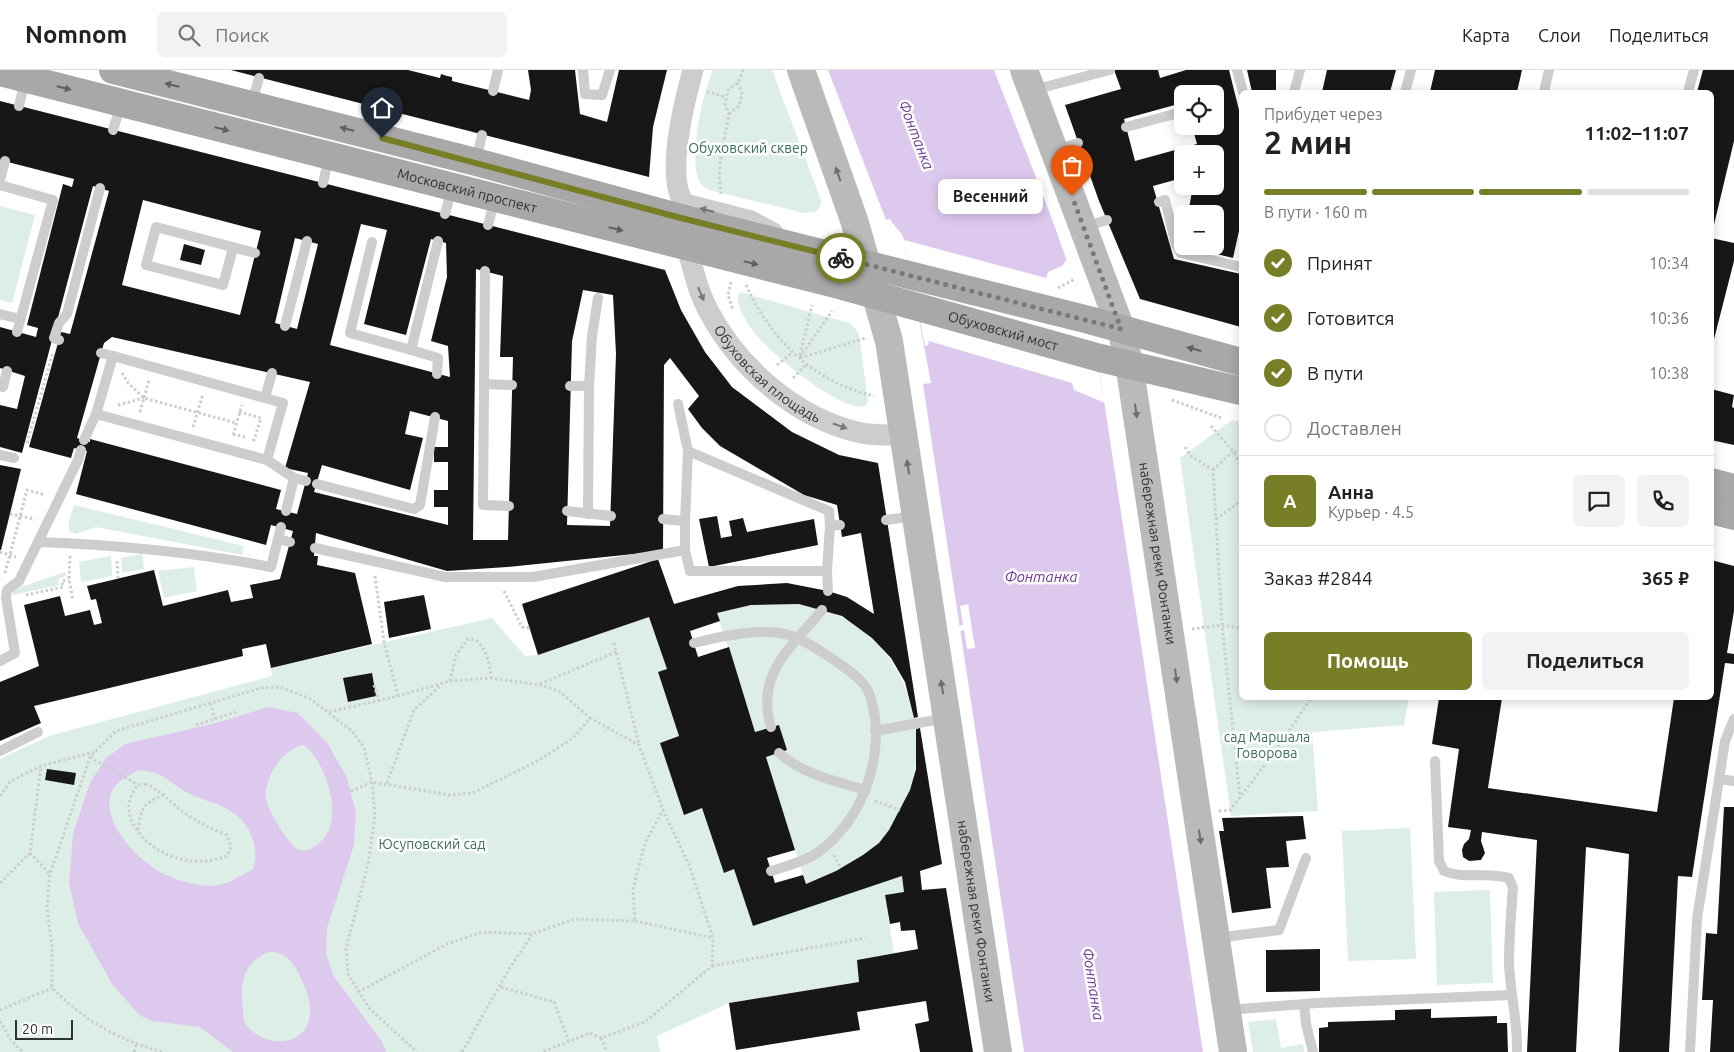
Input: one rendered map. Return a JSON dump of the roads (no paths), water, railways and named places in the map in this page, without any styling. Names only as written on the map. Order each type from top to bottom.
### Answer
[{"type":"main road","name":"Московский проспект","points":[[114,70],[476,162],[681,218],[1121,329]]},
{"type":"main road","name":"набережная реки Фонтанки","points":[[801,70],[869,265],[889,341],[998,1052]]},
{"type":"main road","name":"Московский проспект","points":[[13,75],[877,295],[906,304]]},
{"type":"main road","name":"набережная реки Фонтанки","points":[[1028,80],[1066,147],[1095,223],[1129,363],[1233,1052]]},
{"type":"main road","name":"Обуховский мост","points":[[906,304],[1100,358],[1129,363]]},
{"type":"main road","points":[[1121,329],[1239,361]]},
{"type":"main road","points":[[1129,363],[1239,391]]},
{"type":"main road","points":[[1714,483],[1734,488]]},
{"type":"main road","points":[[1714,511],[1734,516]]},
{"type":"street","points":[[693,70],[678,136],[678,188],[682,200],[685,204],[750,221],[800,248]]},
{"type":"street","name":"Обуховская площадь","points":[[687,247],[699,289],[708,311],[724,337],[762,379],[799,407],[839,426],[869,434],[903,435]]},
{"type":"lane","points":[[493,91],[498,70]]},
{"type":"lane","points":[[583,70],[585,94],[602,94],[610,70]]},
{"type":"lane","points":[[1028,80],[1110,70]]},
{"type":"lane","points":[[1238,70],[1240,90]]},
{"type":"lane","points":[[1295,90],[1300,70]]},
{"type":"lane","points":[[1406,90],[1411,70]]},
{"type":"lane","points":[[1544,90],[1549,70]]},
{"type":"lane","points":[[1689,90],[1694,70]]},
{"type":"lane","points":[[13,75],[19,106]]},
{"type":"lane","points":[[252,105],[259,78]]},
{"type":"lane","points":[[114,130],[121,103]]},
{"type":"lane","points":[[1126,127],[1174,114]]},
{"type":"lane","points":[[476,162],[482,135]]},
{"type":"lane","points":[[323,183],[330,156]]},
{"type":"lane","points":[[0,180],[5,162]]},
{"type":"lane","points":[[0,185],[53,200],[17,332]]},
{"type":"lane","points":[[445,214],[452,187]]},
{"type":"lane","points":[[58,340],[54,338],[59,323],[67,314],[100,188]]},
{"type":"lane","points":[[488,225],[495,198]]},
{"type":"lane","points":[[1159,202],[1165,200],[1176,245],[1181,253],[1239,267]]},
{"type":"lane","points":[[233,248],[223,285],[146,265],[156,227],[256,254]]},
{"type":"lane","points":[[285,326],[307,241]]},
{"type":"lane","points":[[411,350],[438,241]]},
{"type":"lane","points":[[372,242],[350,333],[438,358],[438,374]]},
{"type":"lane","points":[[289,263],[301,266]]},
{"type":"lane","points":[[485,271],[483,506],[509,506]]},
{"type":"lane","points":[[588,514],[592,336],[598,298]]},
{"type":"lane","points":[[0,314],[20,319]]},
{"type":"lane","points":[[101,353],[283,403],[267,460]]},
{"type":"lane","points":[[0,661],[15,653],[4,596],[19,581],[59,498],[96,414],[113,356]]},
{"type":"lane","points":[[0,386],[3,387],[8,370]]},
{"type":"lane","points":[[265,398],[272,373]]},
{"type":"lane","points":[[484,384],[512,385]]},
{"type":"lane","points":[[570,386],[590,386]]},
{"type":"lane","points":[[678,404],[688,451],[685,550],[690,571],[827,571]]},
{"type":"lane","points":[[96,414],[267,460],[294,478],[306,481]]},
{"type":"lane","points":[[316,484],[414,509],[420,505],[435,417]]},
{"type":"lane","points":[[688,451],[828,511],[835,526],[827,571],[828,591]]},
{"type":"lane","points":[[0,455],[14,458]]},
{"type":"lane","points":[[286,512],[294,478]]},
{"type":"lane","points":[[567,511],[611,516]]},
{"type":"lane","points":[[886,520],[916,516]]},
{"type":"lane","points":[[663,519],[685,521]]},
{"type":"lane","points":[[38,542],[116,545],[214,556],[271,567],[281,527]]},
{"type":"lane","points":[[278,539],[290,542]]},
{"type":"lane","points":[[315,548],[445,577],[533,577],[685,550]]},
{"type":"lane","points":[[771,727],[767,705],[768,685],[782,655],[822,610]]},
{"type":"lane","points":[[694,643],[724,635],[748,632],[792,636],[852,672],[869,692],[875,731],[872,768],[866,790],[854,814],[817,854],[771,871]]},
{"type":"lane","points":[[875,731],[947,718]]},
{"type":"lane","points":[[1690,1052],[1697,919],[1725,741],[1734,719]]},
{"type":"lane","points":[[0,750],[38,732]]},
{"type":"lane","points":[[779,753],[788,761],[815,775],[866,790]]},
{"type":"lane","points":[[1435,761],[1439,861],[1444,871],[1455,876],[1498,875],[1509,878],[1512,888],[1509,963],[1511,995],[1518,1034],[1517,1052]]},
{"type":"lane","points":[[1719,779],[1734,781]]},
{"type":"lane","points":[[1215,938],[1279,930],[1306,858]]},
{"type":"lane","points":[[1226,1010],[1304,1004],[1511,995]]},
{"type":"lane","points":[[1304,1004],[1313,1052]]},
{"type":"water","name":"Фонтанка","points":[[828,70],[994,70],[1054,223],[1080,301],[1101,381],[1203,1052],[1024,1052],[923,384],[931,383],[904,240],[902,234],[890,219],[886,220]]},
{"type":"water","points":[[268,707],[298,713],[328,744],[347,778],[356,812],[354,845],[327,928],[326,954],[333,975],[382,1042],[386,1052],[233,1052],[200,1027],[152,1021],[139,1015],[112,984],[78,923],[69,883],[73,834],[90,783],[105,759],[125,744],[220,722]],"holes":[[[304,745],[320,765],[330,793],[332,808],[331,822],[327,834],[314,846],[307,850],[299,850],[290,842],[271,812],[266,800],[266,791],[276,765],[289,752],[296,747]],[[139,770],[153,772],[186,792],[232,812],[244,823],[252,837],[255,853],[253,869],[237,878],[213,886],[180,880],[156,869],[124,840],[116,828],[111,815],[109,803],[112,791],[124,779]],[[274,952],[286,957],[298,972],[307,993],[310,1016],[306,1028],[298,1036],[288,1040],[276,1041],[264,1038],[253,1032],[244,1021],[243,981],[249,967],[261,956]]]},
{"type":"place","name":"Весенний","points":[[1072,196]]},
{"type":"park label","name":"Обуховский сквер","points":[[748,148]]},
{"type":"park label","name":"сад Маршала Говорова","points":[[1267,746]]},
{"type":"park label","name":"Юсуповский сад","points":[[432,844]]}]
